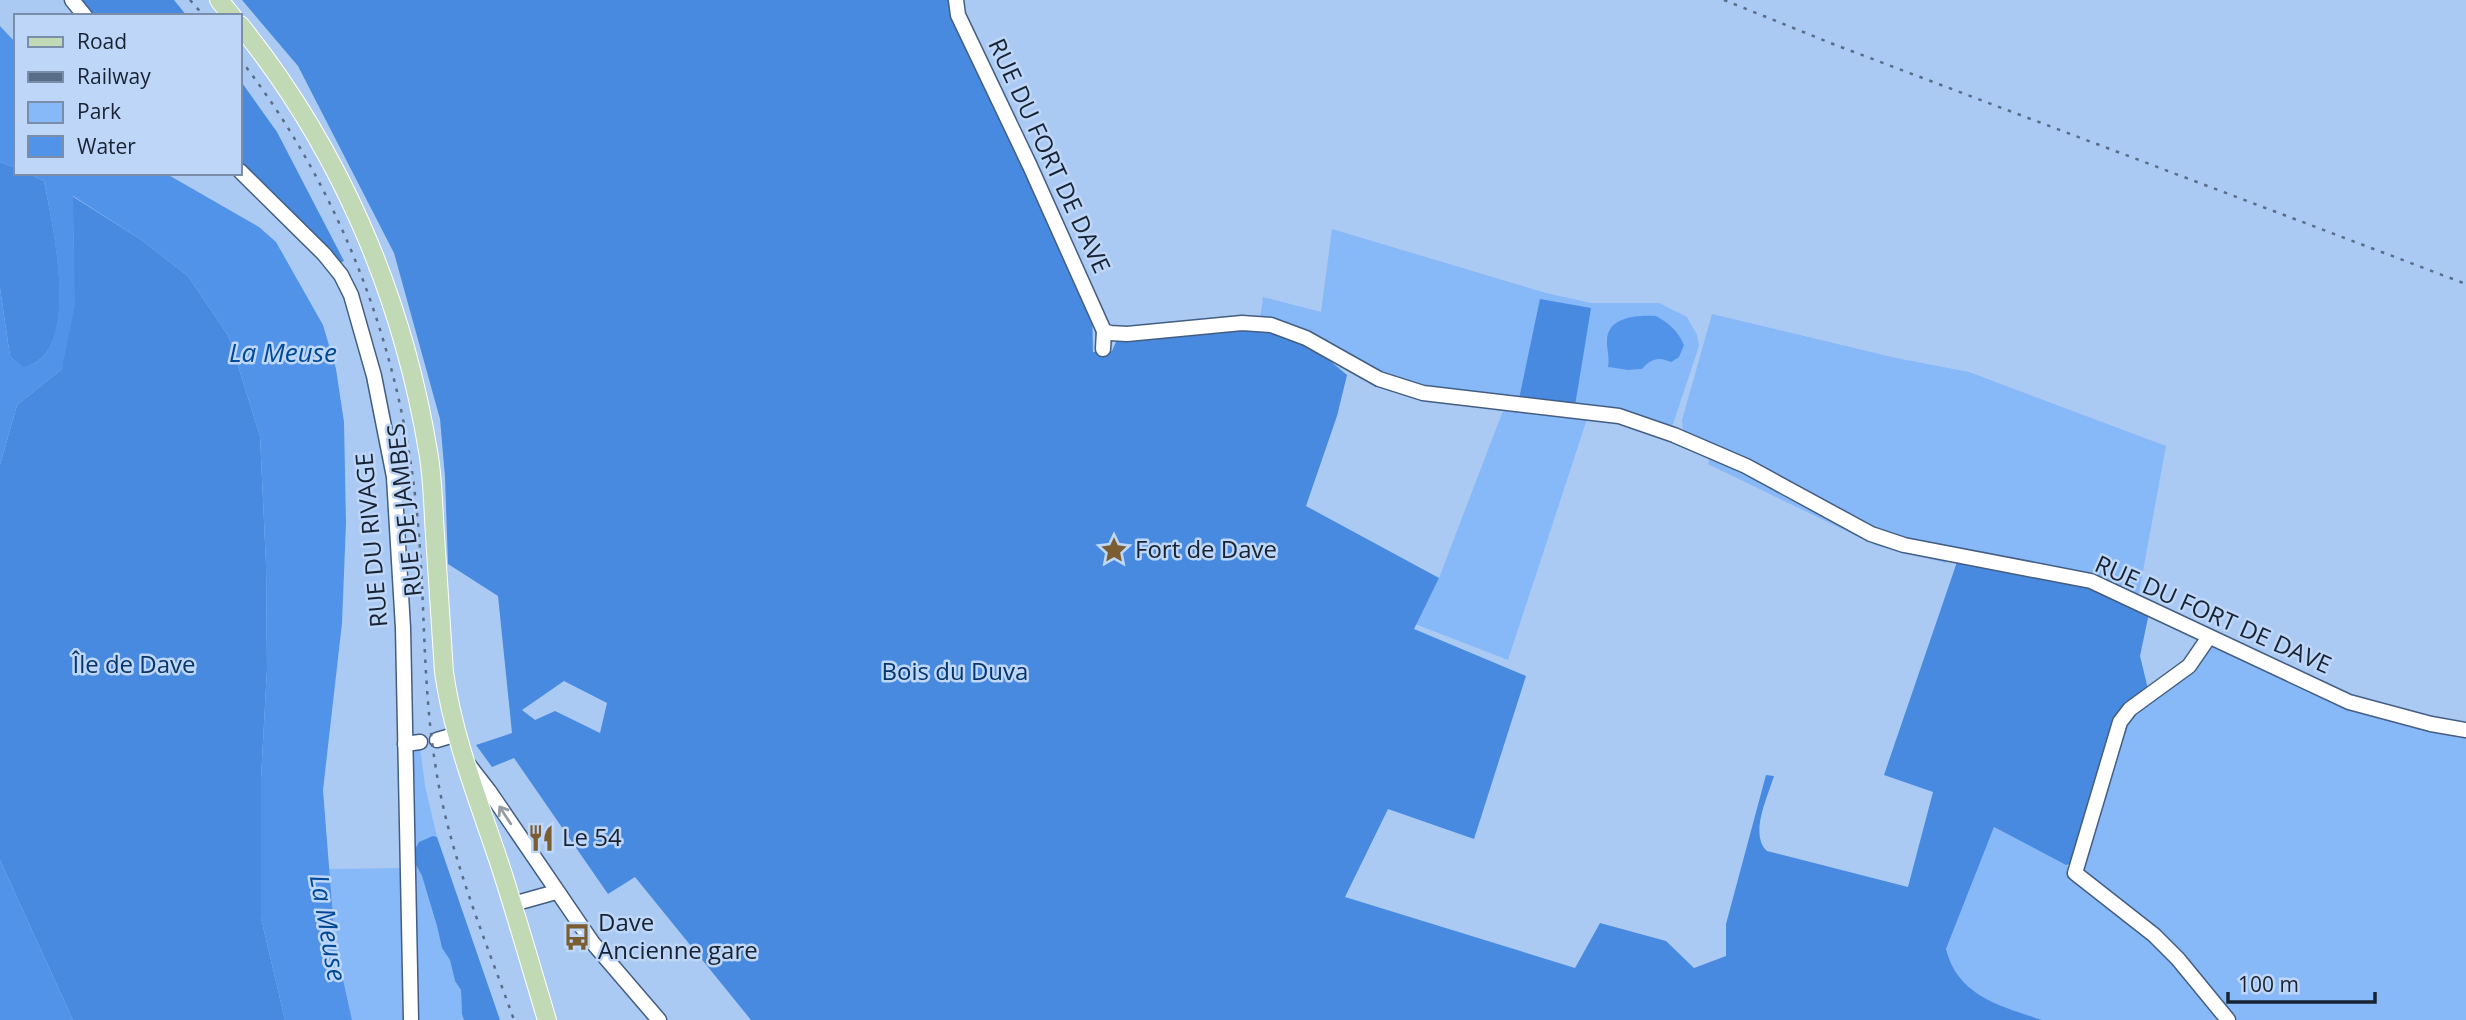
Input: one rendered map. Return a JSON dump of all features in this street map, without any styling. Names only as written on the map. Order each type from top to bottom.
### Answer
[{"type":"main road","points":[[219,0],[230,14]]},
{"type":"main road","name":"RUE DE JAMBES","points":[[242,28],[285,85],[328,156],[364,228],[394,310],[408,359],[428,452],[444,672],[457,734],[513,904],[547,1020]]},
{"type":"street","points":[[72,0],[83,14]]},
{"type":"street","name":"RUE DU FORT DE DAVE","points":[[956,0],[958,15],[1031,166],[1104,331],[1103,349]]},
{"type":"street","name":"RUE DU RIVAGE","points":[[242,173],[324,254],[341,275],[351,295],[374,376],[394,477],[403,628],[411,1020]]},
{"type":"street","name":"RUE DU FORT DE DAVE","points":[[1104,331],[1127,334],[1242,323],[1271,325],[1306,338],[1379,379],[1423,393],[1619,416],[1674,435],[1746,466],[1871,534],[1904,545],[2091,581],[2349,702],[2431,724],[2466,730]]},
{"type":"street","points":[[2209,637],[2189,666],[2130,709],[2120,722],[2075,873],[2154,935],[2178,959],[2228,1020]]},
{"type":"street","points":[[437,740],[457,734]]},
{"type":"street","points":[[405,744],[421,743]]},
{"type":"street","points":[[465,760],[592,943],[659,1020]]},
{"type":"street","points":[[513,904],[556,892]]},
{"type":"green space","points":[[66,0],[174,0],[185,14],[78,14]]},
{"type":"green space","name":"Bois du Duva","points":[[242,0],[953,0],[1092,306],[1093,352],[1112,351],[1116,342],[1258,329],[1294,341],[1324,356],[1347,375],[1337,416],[1306,506],[1439,578],[1414,629],[1526,676],[1474,839],[1388,809],[1345,897],[1575,968],[1600,923],[1666,941],[1694,968],[1726,956],[1726,924],[1766,775],[1774,776],[1760,826],[1762,844],[1767,851],[1908,887],[1933,792],[1884,775],[1958,559],[2091,584],[2149,613],[2140,656],[2148,689],[2130,702],[2071,864],[2066,865],[1994,827],[1946,949],[1960,978],[1971,989],[1997,1004],[2042,1020],[751,1020],[635,877],[608,894],[514,758],[492,767],[476,745],[512,733],[498,596],[448,564],[440,419],[394,253],[298,66]],"holes":[[[564,681],[607,703],[600,733],[555,711],[535,720],[522,710]]]},
{"type":"green space","points":[[242,83],[277,132],[344,261],[329,267],[242,175]]},
{"type":"green space","points":[[0,162],[14,167],[14,175],[31,175],[44,181],[56,248],[60,302],[57,326],[50,346],[38,361],[23,368],[10,356],[0,288]]},
{"type":"green space","name":"Île de Dave","points":[[72,196],[140,239],[188,276],[229,337],[260,436],[266,564],[267,669],[261,778],[261,918],[285,1020],[73,1020],[0,860],[0,465],[17,405],[62,369],[74,247]]},
{"type":"green space","points":[[1332,229],[1546,293],[1591,303],[1659,303],[1687,317],[1697,335],[1699,346],[1670,427],[1575,406],[1590,308],[1519,399],[1450,393],[1395,380],[1260,319],[1263,297],[1321,312]],"holes":[[[1650,316],[1679,357],[1671,361],[1655,359],[1642,369],[1608,367],[1610,353],[1606,340],[1610,329],[1623,319]]]},
{"type":"green space","points":[[1540,299],[1591,308],[1575,406],[1519,399]]},
{"type":"green space","points":[[1712,314],[1896,358],[1969,372],[2166,446],[2138,598],[1891,537],[1687,434],[1683,431],[1682,420]]},
{"type":"green space","points":[[1504,408],[1588,416],[1508,660],[1415,624],[1439,578]]},
{"type":"green space","points":[[1711,454],[1781,489],[1947,558],[1946,563],[1877,546],[1708,464]]},
{"type":"green space","points":[[2209,637],[2337,697],[2466,730],[2466,1020],[2042,1020],[1983,998],[1960,979],[1946,949],[1994,827],[2066,865],[2074,872],[2117,730],[2183,671]]},
{"type":"green space","points":[[420,746],[425,786],[437,837],[433,836],[415,863],[422,876],[442,948],[450,960],[455,981],[461,990],[464,1020],[415,1020],[410,748]]},
{"type":"green space","points":[[437,837],[500,1020],[464,1020],[461,990],[455,981],[450,960],[442,948],[422,876],[415,863],[415,849],[419,842]]},
{"type":"green space","points":[[404,868],[407,1020],[352,1020],[335,943],[328,869]]},
{"type":"water","points":[[0,26],[14,41],[14,167],[0,162]]},
{"type":"water","name":"La Meuse","points":[[31,175],[168,175],[259,227],[276,242],[323,325],[336,369],[344,422],[346,523],[342,623],[323,790],[335,943],[352,1020],[285,1020],[261,918],[261,778],[267,669],[266,564],[260,436],[229,337],[188,276],[140,239],[73,196],[75,305],[62,369],[17,405],[0,465],[0,288],[10,356],[23,367],[38,361],[50,346],[57,326],[59,276],[44,181]]},
{"type":"water","points":[[1656,316],[1673,328],[1684,345],[1679,357],[1671,362],[1655,360],[1642,369],[1608,367],[1607,338],[1614,325],[1626,318]]},
{"type":"water","points":[[0,860],[73,1020],[0,1020]]},
{"type":"railway","points":[[190,0],[202,14]]},
{"type":"railway","points":[[1724,0],[1833,44],[2466,284]]},
{"type":"railway","points":[[242,62],[275,107],[333,210],[357,265],[394,378],[415,495],[428,696],[441,796],[468,893],[514,1020]]},
{"type":"place","name":"Fort de Dave","points":[[1114,550]]},
{"type":"place","name":"Le 54","points":[[541,838]]},
{"type":"place","name":"Dave Ancienne gare","points":[[577,937]]}]
